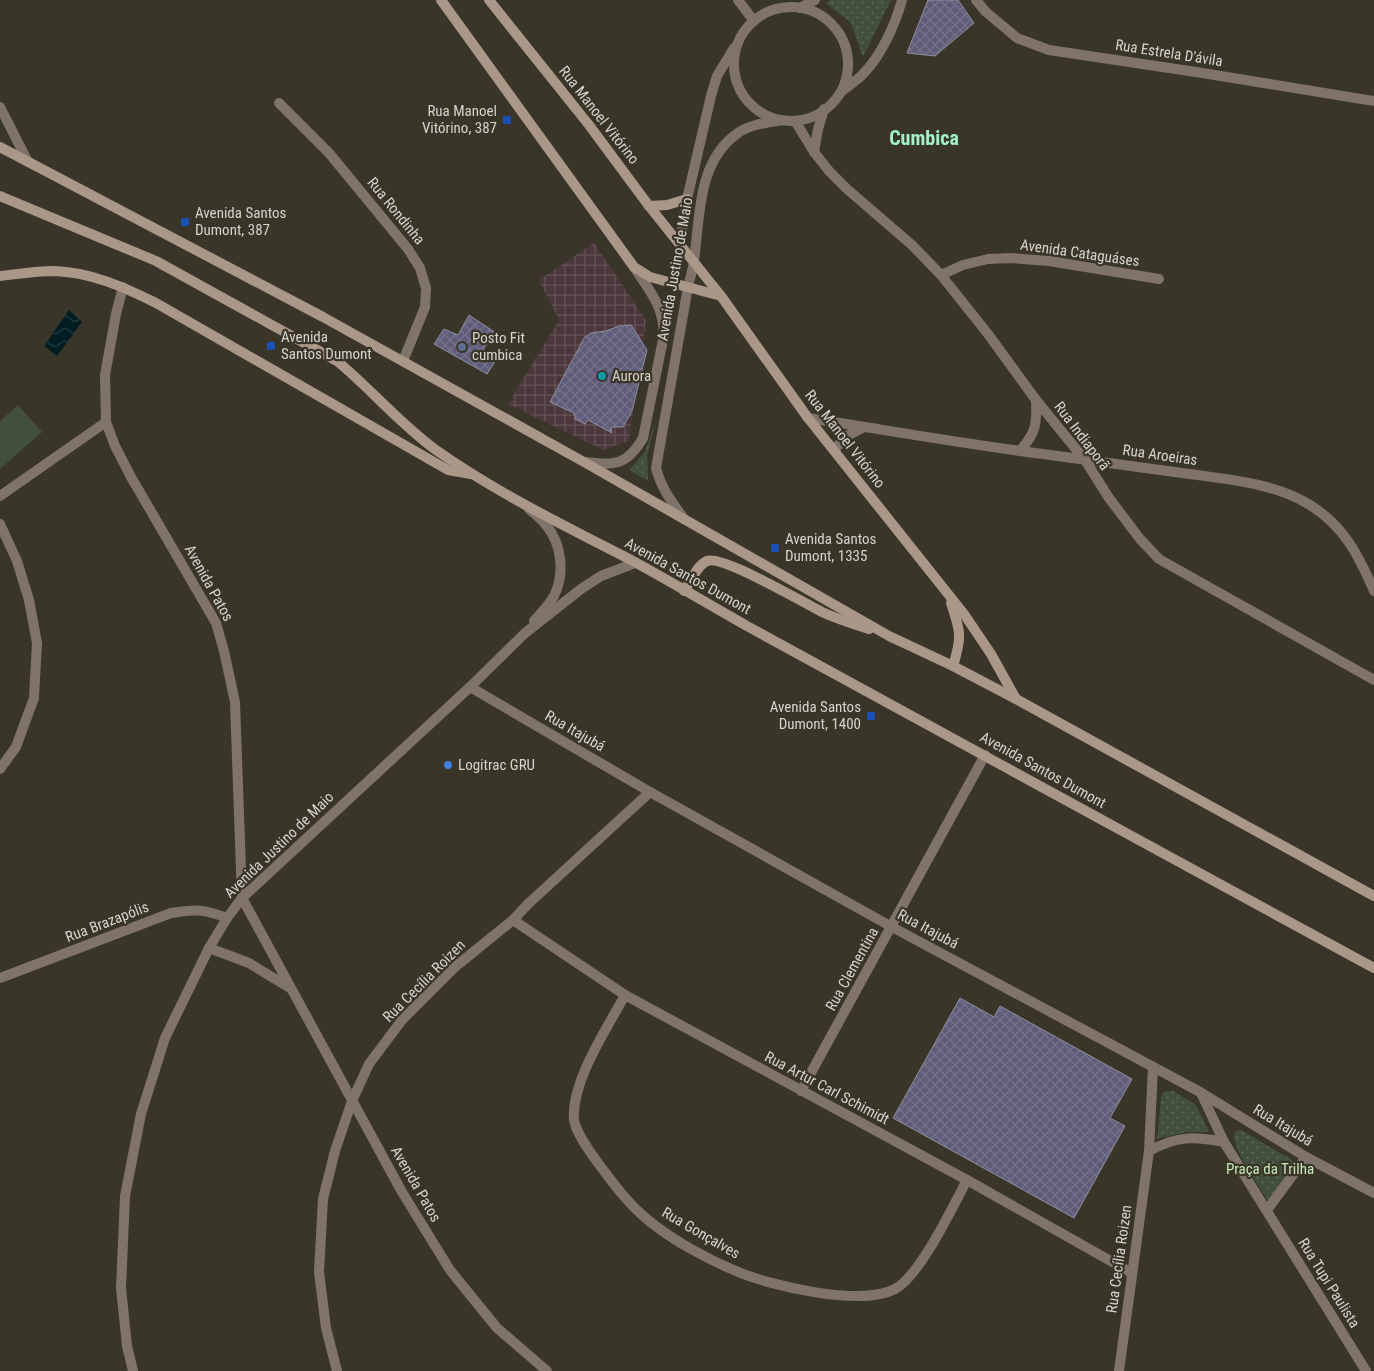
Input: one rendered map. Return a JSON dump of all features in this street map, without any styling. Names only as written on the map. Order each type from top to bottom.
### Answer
[{"type":"main road","points":[[441,0],[634,267],[650,276],[721,296]]},
{"type":"main road","name":"Rua Manoel Vitórino","points":[[489,0],[589,125],[649,206],[721,296],[808,418],[977,631],[1016,699]]},
{"type":"main road","points":[[0,147],[323,317],[584,462],[889,636],[1016,699],[1374,896]]},
{"type":"main road","name":"Avenida Santos Dumont","points":[[0,196],[156,261],[336,361],[411,430],[436,449],[526,506],[635,563],[684,592],[892,706],[986,755],[1374,968]]},
{"type":"main road","points":[[649,206],[667,205],[688,199]]},
{"type":"main road","points":[[0,276],[56,271],[94,277],[123,287],[164,308],[448,470],[476,475]]},
{"type":"main road","points":[[684,592],[707,561],[716,561],[758,579],[824,612],[889,636]]},
{"type":"main road","name":"Rua Manoel Vitórino","points":[[950,597],[960,638],[952,666]]},
{"type":"street","points":[[738,0],[754,21]]},
{"type":"street","points":[[778,0],[787,7]]},
{"type":"street","points":[[800,8],[815,0]]},
{"type":"street","points":[[840,94],[848,67],[847,50],[839,32],[824,16],[807,9],[787,7],[765,13],[749,25],[738,41],[734,55],[734,70],[739,87],[748,101],[762,113],[782,120],[795,121],[814,116],[864,74],[880,50],[899,11],[902,0]]},
{"type":"street","name":"Rua Estrela D'ávila","points":[[976,0],[986,12],[1017,38],[1049,50],[1374,101]]},
{"type":"street","name":"Avenida Justino de Maio","points":[[680,244],[711,96],[717,76],[738,41]]},
{"type":"street","name":"Rua Rondinha","points":[[279,103],[329,153],[408,249],[420,268],[426,288],[425,307],[403,361]]},
{"type":"street","points":[[0,107],[28,162]]},
{"type":"street","points":[[814,152],[824,109]]},
{"type":"street","name":"Avenida Justino de Maio","points":[[684,519],[666,494],[659,480],[656,468],[694,262],[699,210],[706,180],[716,157],[725,144],[738,132],[756,125],[782,120]]},
{"type":"street","name":"Rua Indiaporã","points":[[795,121],[814,152],[829,171],[912,245],[941,275],[988,334],[1036,400],[1085,460],[1109,498],[1140,540],[1159,559],[1374,680]]},
{"type":"street","name":"Avenida Cataguáses","points":[[941,275],[963,265],[988,259],[1011,258],[1049,261],[1158,279]]},
{"type":"street","points":[[584,462],[609,465],[621,462],[629,457],[643,438],[664,335],[664,320],[660,308],[634,267]]},
{"type":"street","name":"Avenida Patos","points":[[123,287],[105,375],[106,422],[115,446],[131,477],[211,614],[220,634],[235,702],[242,898],[402,1192],[450,1270],[497,1328],[547,1371]]},
{"type":"street","points":[[1020,451],[1035,431],[1037,422],[1036,400]]},
{"type":"street","name":"Rua Aroeiras","points":[[808,418],[1020,451],[1242,482],[1286,493],[1308,504],[1330,519],[1351,544],[1374,591]]},
{"type":"street","points":[[0,496],[106,422]]},
{"type":"street","points":[[834,450],[845,437],[864,427]]},
{"type":"street","name":"Avenida Justino de Maio","points":[[524,634],[554,597],[559,582],[561,566],[555,538],[526,506]]},
{"type":"street","points":[[0,524],[22,576],[29,600],[37,643],[34,698],[16,747],[0,769]]},
{"type":"street","name":"Avenida Justino de Maio","points":[[133,1371],[127,1346],[121,1288],[126,1196],[141,1114],[165,1038],[209,948],[227,918],[242,898],[524,634],[581,589],[601,576],[635,563]]},
{"type":"street","name":"Rua Itajubá","points":[[470,686],[650,792],[892,927],[1200,1092],[1306,1157],[1374,1193]]},
{"type":"street","name":"Rua Clementina","points":[[801,1091],[986,755]]},
{"type":"street","name":"Rua Cecília Roizen","points":[[337,1371],[326,1328],[320,1272],[323,1199],[335,1151],[352,1102],[369,1064],[402,1020],[454,967],[513,920],[650,792]]},
{"type":"street","name":"Rua Brazapólis","points":[[0,978],[171,914],[191,910],[211,912],[227,918]]},
{"type":"street","name":"Rua Artur Carl Schimidt","points":[[513,920],[625,995],[967,1180],[1132,1274]]},
{"type":"street","points":[[209,948],[249,963],[291,988]]},
{"type":"street","name":"Rua Gonçalves","points":[[625,995],[582,1075],[575,1100],[574,1122],[587,1148],[618,1190],[648,1220],[688,1247],[736,1272],[775,1284],[821,1294],[864,1296],[893,1290],[904,1283],[915,1270],[939,1232],[967,1180]]},
{"type":"street","name":"Rua Cecília Roizen","points":[[1119,1371],[1149,1151],[1153,1067]]},
{"type":"street","name":"Rua Tupi Paulista","points":[[1200,1092],[1224,1142],[1366,1371]]},
{"type":"street","points":[[1149,1151],[1165,1142],[1184,1137],[1224,1142]]},
{"type":"street","points":[[1267,1210],[1306,1157]]},
{"type":"shaded area","points":[[594,243],[646,320],[629,441],[603,450],[508,404],[559,320],[539,280]]},
{"type":"green space","points":[[830,0],[891,0],[863,57],[851,23],[826,3]]},
{"type":"green space","points":[[18,405],[42,432],[0,469],[0,421]]},
{"type":"green space","points":[[656,420],[647,456],[648,481],[629,470],[645,452]]},
{"type":"green space","name":"Praça da Trilha","points":[[1167,1091],[1173,1091],[1196,1105],[1209,1132],[1186,1132],[1157,1139],[1161,1097]]},
{"type":"green space","name":"Praça da Trilha","points":[[1238,1130],[1297,1163],[1269,1202],[1247,1168],[1237,1148],[1234,1133]]},
{"type":"water","points":[[69,310],[82,322],[57,356],[44,346]]},
{"type":"building","points":[[928,0],[958,0],[974,23],[935,56],[907,53]]},
{"type":"building","name":"Posto Fit cumbica","points":[[469,315],[496,333],[483,349],[498,357],[487,374],[434,344],[444,329],[458,335]]},
{"type":"building","name":"Aurora","points":[[631,325],[647,350],[632,411],[623,427],[611,427],[612,433],[588,420],[585,424],[575,419],[574,413],[550,402],[584,338],[591,333]]},
{"type":"building","points":[[960,998],[994,1017],[1000,1006],[1132,1079],[1110,1118],[1125,1126],[1074,1218],[893,1118]]},
{"type":"place","name":"Rua Manoel Vitórino, 387","points":[[507,120]]},
{"type":"place","name":"Avenida Santos Dumont, 387","points":[[185,222]]},
{"type":"place","name":"Avenida Santos Dumont","points":[[271,346]]},
{"type":"place","name":"Posto Fit cumbica","points":[[462,347]]},
{"type":"place","name":"Aurora","points":[[602,376]]},
{"type":"place","name":"Avenida Santos Dumont, 1335","points":[[775,548]]},
{"type":"place","name":"Avenida Santos Dumont, 1400","points":[[871,716]]},
{"type":"place","name":"Logitrac GRU","points":[[448,765]]},
{"type":"district","name":"Cumbica","points":[[924,138]]}]
